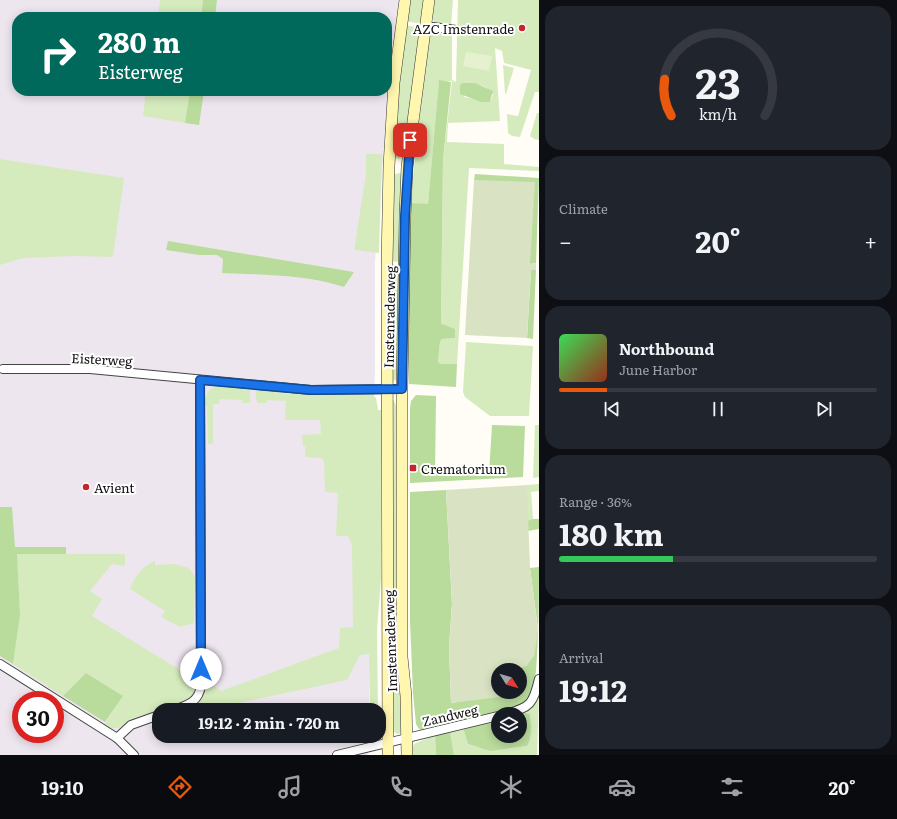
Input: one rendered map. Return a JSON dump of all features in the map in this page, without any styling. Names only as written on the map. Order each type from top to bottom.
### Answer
[{"type":"street","name":"Imstenraderweg","points":[[388,755],[387,388],[389,166],[394,83],[405,0]]},
{"type":"street","name":"Imstenraderweg","points":[[407,755],[406,696],[402,657],[403,264],[407,167],[429,0]]},
{"type":"street","points":[[425,26],[456,30]]},
{"type":"street","name":"Eisterweg","points":[[3,369],[90,369],[311,390],[402,389]]},
{"type":"street","points":[[192,703],[197,698],[201,685],[200,380]]},
{"type":"street","points":[[0,664],[117,738],[134,755]]},
{"type":"street","points":[[526,707],[532,702],[539,679]]},
{"type":"street","points":[[117,738],[131,725],[152,718]]},
{"type":"street","name":"Zandweg","points":[[337,755],[491,718]]},
{"type":"shaded area","points":[[0,0],[399,0],[392,50],[392,12],[12,12],[12,96],[388,96],[375,262],[375,366],[369,703],[152,703],[152,743],[369,743],[368,755],[0,755]]},
{"type":"green space","points":[[160,0],[203,0],[202,12],[159,12]]},
{"type":"green space","points":[[203,0],[217,0],[216,12],[202,12]]},
{"type":"green space","points":[[408,0],[427,0],[423,24],[404,21]]},
{"type":"green space","points":[[434,0],[453,0],[451,25],[434,22],[432,16]]},
{"type":"green space","points":[[458,0],[539,0],[539,92],[535,92],[520,137],[512,136],[508,133],[507,114],[518,116],[531,70],[504,63],[502,51],[495,48],[500,121],[448,123],[447,142],[504,144],[504,164],[539,167],[539,171],[469,168],[457,364],[440,364],[438,361],[440,342],[442,339],[454,338],[441,322],[443,160],[452,81],[439,81],[428,205],[410,203],[429,35],[434,31],[452,34],[452,80],[456,82]],"holes":[[[464,83],[480,85],[487,88],[493,95],[490,102],[464,97]]]},
{"type":"green space","points":[[403,25],[422,28],[403,158],[398,159],[394,157]]},
{"type":"green space","points":[[466,52],[492,56],[489,71],[463,66]]},
{"type":"green space","points":[[503,65],[514,68],[506,94],[505,93]]},
{"type":"green space","points":[[439,80],[451,82],[443,160],[441,322],[442,324],[455,329],[455,338],[442,339],[440,342],[438,361],[440,364],[457,364],[456,387],[409,384],[408,304],[410,203],[428,204]]},
{"type":"green space","points":[[463,83],[475,83],[493,91],[490,102],[481,102],[460,94],[460,85]]},
{"type":"green space","points":[[145,96],[189,96],[185,123],[143,116]]},
{"type":"green space","points":[[189,96],[203,96],[199,125],[185,123]]},
{"type":"green space","points":[[537,113],[539,113],[539,140],[530,136]]},
{"type":"green space","points":[[366,154],[382,154],[379,253],[354,250],[366,174]]},
{"type":"green space","points":[[0,159],[124,178],[113,257],[74,256],[24,258],[0,265]]},
{"type":"green space","points":[[399,173],[403,175],[400,262],[389,261],[393,175]]},
{"type":"green space","points":[[475,174],[539,178],[536,263],[530,264],[474,180]]},
{"type":"green space","points":[[474,180],[535,182],[530,264],[536,263],[536,270],[531,270],[527,338],[465,335]]},
{"type":"green space","points":[[168,241],[354,272],[344,287],[299,277],[222,273],[223,259],[217,255],[199,255],[166,250]]},
{"type":"green space","points":[[389,264],[400,265],[398,378],[391,383]]},
{"type":"green space","points":[[531,270],[536,270],[533,339],[527,338]]},
{"type":"green space","points":[[466,342],[533,346],[529,416],[490,416],[465,397],[463,392]]},
{"type":"green space","points":[[217,385],[248,387],[250,391],[250,403],[242,403],[242,400],[220,399],[219,404],[213,404],[213,444],[208,444],[207,407],[204,404],[205,397],[212,388]]},
{"type":"green space","points":[[262,388],[278,390],[281,393],[286,394],[373,395],[376,398],[378,410],[381,410],[381,578],[377,629],[378,703],[370,703],[369,654],[360,655],[347,680],[239,703],[199,703],[205,690],[206,680],[221,691],[339,648],[340,628],[353,627],[352,545],[348,536],[336,536],[338,493],[325,492],[324,461],[321,458],[305,457],[305,446],[303,446],[302,435],[321,434],[320,420],[285,420],[286,401],[267,400],[267,403],[258,403],[256,399],[256,392]]},
{"type":"green space","points":[[416,395],[436,396],[435,473],[489,473],[492,425],[525,426],[523,477],[410,483],[410,408],[411,401]]},
{"type":"green space","points":[[392,397],[397,408],[402,733],[397,734],[393,731]]},
{"type":"green space","points":[[535,425],[539,425],[539,477],[533,478]]},
{"type":"green space","points":[[539,484],[539,491],[531,492],[533,519],[527,521],[527,485]]},
{"type":"green space","points":[[527,485],[530,568],[538,629],[534,656],[527,665],[527,663],[491,663],[491,698],[451,703],[449,647],[452,604],[446,490]]},
{"type":"green space","points":[[446,490],[452,604],[449,647],[451,703],[491,697],[491,699],[527,699],[527,665],[538,629],[530,568],[539,567],[538,636],[536,676],[531,700],[524,705],[519,707],[491,707],[491,716],[427,731],[419,729],[416,724],[410,621],[410,492]]},
{"type":"green space","points":[[0,507],[12,507],[15,547],[66,547],[66,554],[17,554],[20,615],[13,664],[0,656]]},
{"type":"green space","points":[[539,519],[539,529],[528,531],[527,521]]},
{"type":"green space","points":[[17,554],[125,554],[125,566],[112,564],[90,591],[102,599],[92,616],[185,673],[195,659],[198,685],[189,701],[183,703],[152,703],[152,714],[130,721],[117,728],[108,727],[104,725],[123,696],[86,673],[64,695],[64,691],[55,691],[13,664],[20,615]]},
{"type":"green space","points":[[155,561],[155,565],[174,564],[189,568],[195,577],[194,623],[180,627],[161,617],[165,611],[130,589],[140,572],[146,566]]},
{"type":"green space","points":[[86,673],[123,696],[105,722],[64,697]]},
{"type":"green space","points":[[539,693],[537,755],[454,755],[450,731],[463,728],[468,744],[476,747],[497,750],[527,746],[531,735],[531,726],[530,714],[527,712],[536,702]]},
{"type":"green space","points":[[527,713],[530,714],[531,735],[527,746],[490,751],[468,744],[463,728],[491,722],[491,743],[527,743]]},
{"type":"green space","points":[[450,731],[454,755],[436,755],[435,735]]},
{"type":"green space","points":[[435,735],[436,755],[409,755],[414,744]]},
{"type":"place","name":"AZC Imstenrade","points":[[522,28]]},
{"type":"place","name":"Crematorium","points":[[413,468]]},
{"type":"place","name":"Avient","points":[[86,487]]},
{"type":"route","points":[[201,669],[200,380],[311,390],[379,388],[402,389],[403,264],[407,167],[410,140]]}]
